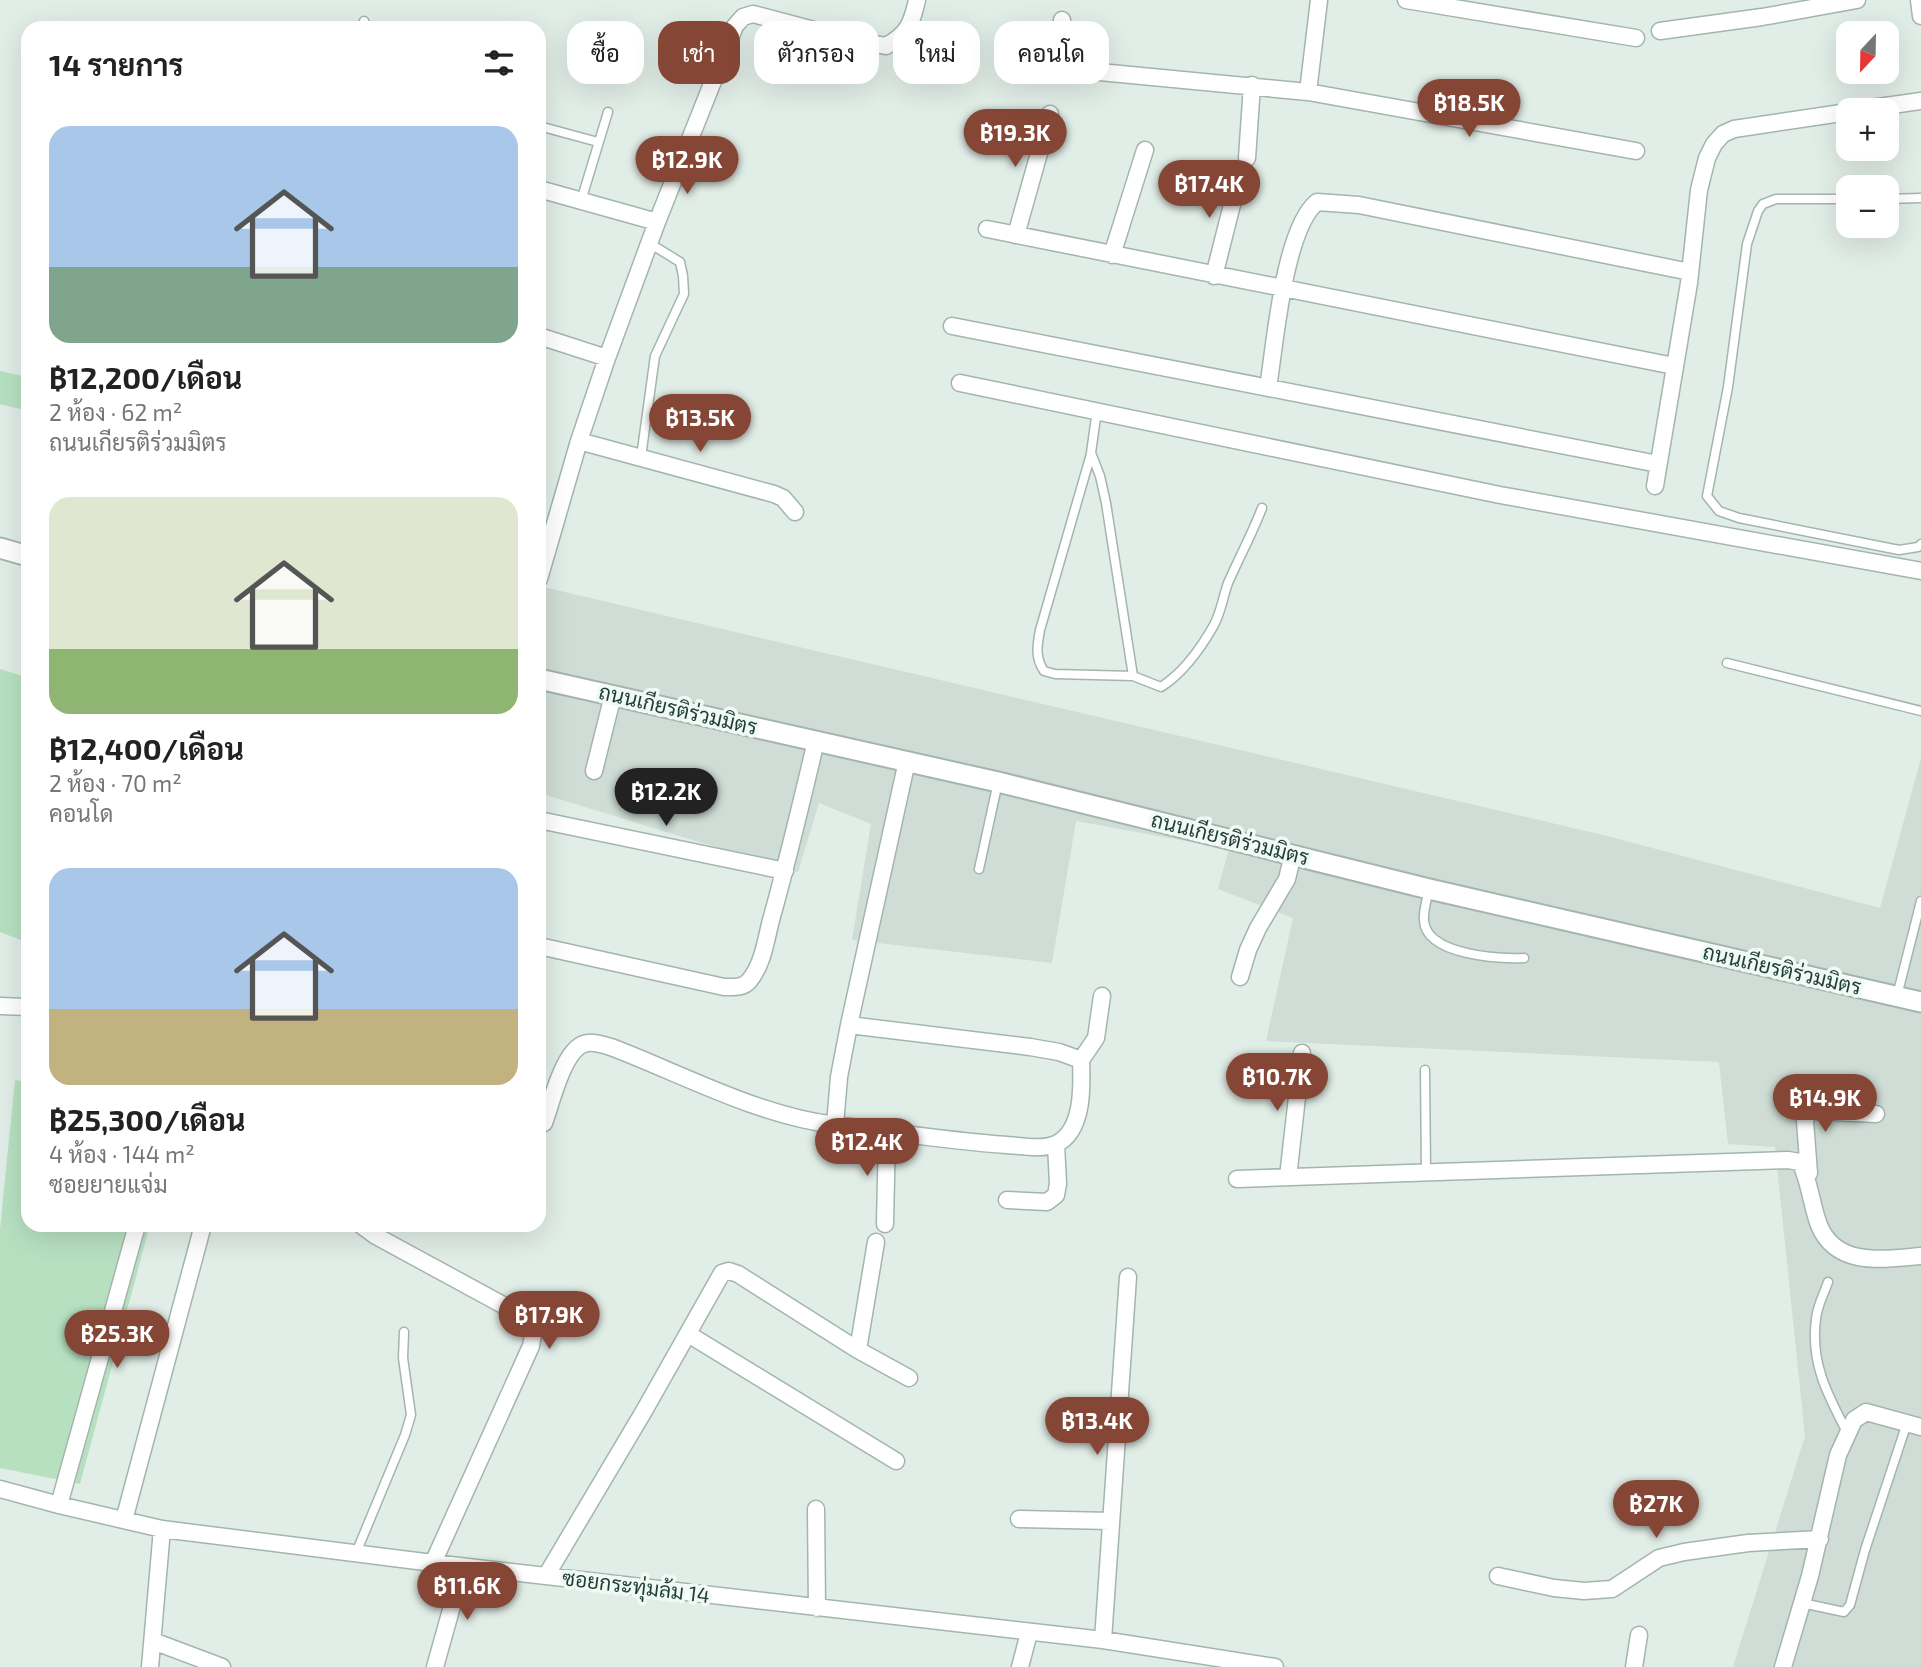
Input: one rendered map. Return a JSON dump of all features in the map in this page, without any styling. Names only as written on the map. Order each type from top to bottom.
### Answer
[{"type":"street","points":[[546,555],[579,441],[607,358],[657,222],[735,26],[743,17],[747,0]]},
{"type":"street","points":[[743,17],[753,14],[769,17],[848,39],[886,46],[905,34],[913,18],[916,0]]},
{"type":"street","points":[[1308,92],[1319,0]]},
{"type":"street","points":[[1406,0],[1636,38]]},
{"type":"street","points":[[1660,31],[1857,0]]},
{"type":"street","points":[[1919,0],[1921,16]]},
{"type":"street","points":[[1062,20],[1060,56],[1079,70],[1308,92],[1636,151]]},
{"type":"street","points":[[1214,276],[1244,166],[1252,85]]},
{"type":"street","points":[[1899,104],[1921,101]]},
{"type":"street","points":[[1655,486],[1690,272],[1699,190],[1707,158],[1723,134],[1734,129],[1836,113]]},
{"type":"street","points":[[1016,235],[1051,114]]},
{"type":"street","points":[[1112,255],[1146,150]]},
{"type":"street","points":[[546,191],[657,222]]},
{"type":"street","points":[[1268,388],[1283,289],[1295,237],[1304,218],[1317,202],[1331,201],[1404,213],[1690,272]]},
{"type":"street","points":[[988,229],[1674,366]]},
{"type":"street","points":[[952,326],[1658,464]]},
{"type":"street","points":[[546,339],[607,358]]},
{"type":"street","points":[[960,383],[1513,498],[1921,571]]},
{"type":"street","points":[[579,441],[774,494],[783,498],[795,512]]},
{"type":"street","points":[[0,548],[21,554]]},
{"type":"street","name":"ถนนเกียรติร่วมมิตร","points":[[546,680],[998,782],[1429,888],[1921,1002]]},
{"type":"street","points":[[594,771],[613,695]]},
{"type":"street","points":[[546,948],[724,987],[747,984],[755,973],[785,871],[816,741]]},
{"type":"street","points":[[835,1125],[839,1077],[849,1026],[907,761]]},
{"type":"street","points":[[546,821],[785,871]]},
{"type":"street","points":[[1240,977],[1258,928],[1287,879],[1293,854]]},
{"type":"street","points":[[546,1118],[567,1060],[575,1047],[589,1043],[624,1051],[800,1120],[997,1144],[1034,1147],[1056,1144],[1070,1131],[1078,1111],[1082,1081],[1080,1060],[1096,1038],[1102,996]]},
{"type":"street","points":[[0,1006],[21,1007]]},
{"type":"street","points":[[849,1026],[1059,1052],[1080,1060]]},
{"type":"street","points":[[1289,1177],[1302,1053]]},
{"type":"street","points":[[1876,1114],[1812,1111],[1807,1115],[1805,1121],[1811,1190],[1819,1226],[1829,1241],[1844,1254],[1864,1259],[1921,1256]]},
{"type":"street","points":[[885,1224],[887,1132]]},
{"type":"street","points":[[1007,1200],[1047,1202],[1056,1195],[1056,1144]]},
{"type":"street","points":[[1237,1179],[1788,1160],[1800,1162],[1811,1190]]},
{"type":"street","points":[[59,1506],[135,1232]]},
{"type":"street","points":[[124,1520],[201,1232]]},
{"type":"street","points":[[371,1232],[514,1311],[529,1323],[533,1335],[509,1399],[433,1563]]},
{"type":"street","points":[[858,1350],[876,1242]]},
{"type":"street","points":[[546,1576],[722,1273],[729,1271],[738,1274],[858,1350],[909,1378]]},
{"type":"street","points":[[1103,1640],[1128,1276]]},
{"type":"street","points":[[688,1334],[896,1461]]},
{"type":"street","points":[[1783,1667],[1819,1539],[1838,1455],[1854,1420],[1866,1412],[1914,1425]]},
{"type":"street","name":"ซอยกระทุ่มล้ม 14","points":[[0,1489],[59,1506],[162,1529],[463,1567],[1103,1640],[1182,1660],[1275,1667]]},
{"type":"street","points":[[816,1509],[817,1608]]},
{"type":"street","points":[[1019,1519],[1111,1521]]},
{"type":"street","points":[[150,1667],[162,1529]]},
{"type":"street","points":[[1498,1576],[1554,1588],[1584,1591],[1612,1589],[1659,1558],[1748,1543],[1819,1539]]},
{"type":"street","points":[[435,1667],[463,1567]]},
{"type":"street","points":[[1020,1667],[1028,1633]]},
{"type":"street","points":[[1633,1667],[1639,1635]]},
{"type":"street","points":[[153,1641],[222,1667]]},
{"type":"lane","points":[[581,201],[608,112]]},
{"type":"lane","points":[[546,128],[598,142]]},
{"type":"lane","points":[[1899,198],[1921,198]]},
{"type":"lane","points":[[1836,199],[1776,199],[1763,204],[1758,211],[1747,244],[1728,387],[1707,496],[1719,511],[1740,518],[1899,550],[1918,547],[1921,544]]},
{"type":"lane","points":[[641,457],[655,356],[684,294],[684,276],[680,262],[649,243]]},
{"type":"lane","points":[[1097,411],[1091,453],[1036,648],[1038,664],[1044,671],[1055,674],[1133,676],[1161,687],[1175,678],[1215,624],[1228,583],[1249,542],[1262,508]]},
{"type":"lane","points":[[1091,453],[1106,503],[1133,676]]},
{"type":"lane","points":[[1727,663],[1921,711]]},
{"type":"lane","points":[[979,869],[998,782]]},
{"type":"lane","points":[[1429,888],[1424,922],[1436,943],[1499,959],[1524,958]]},
{"type":"lane","points":[[1896,997],[1921,901]]},
{"type":"lane","points":[[1425,1070],[1426,1172]]},
{"type":"lane","points":[[1828,1282],[1816,1317],[1814,1352],[1824,1388],[1848,1434]]},
{"type":"lane","points":[[356,1553],[411,1415],[403,1358],[404,1332]]},
{"type":"lane","points":[[1802,1603],[1844,1612],[1850,1605],[1865,1550],[1914,1425]]},
{"type":"shaded area","points":[[546,588],[1607,836],[1880,908],[1921,758],[1921,1667],[1733,1667],[1805,1436],[1775,1147],[1728,1144],[1719,1062],[1266,1041],[1293,918],[1218,889],[1229,849],[1076,821],[1052,963],[852,940],[871,824],[819,803],[798,872],[546,795]]},
{"type":"green space","points":[[0,371],[21,376],[21,409],[0,404]]},
{"type":"green space","points":[[0,669],[21,676],[21,940],[0,932]]},
{"type":"green space","points":[[15,1080],[21,1081],[21,1232],[148,1232],[80,1484],[0,1468],[0,1229]]}]
